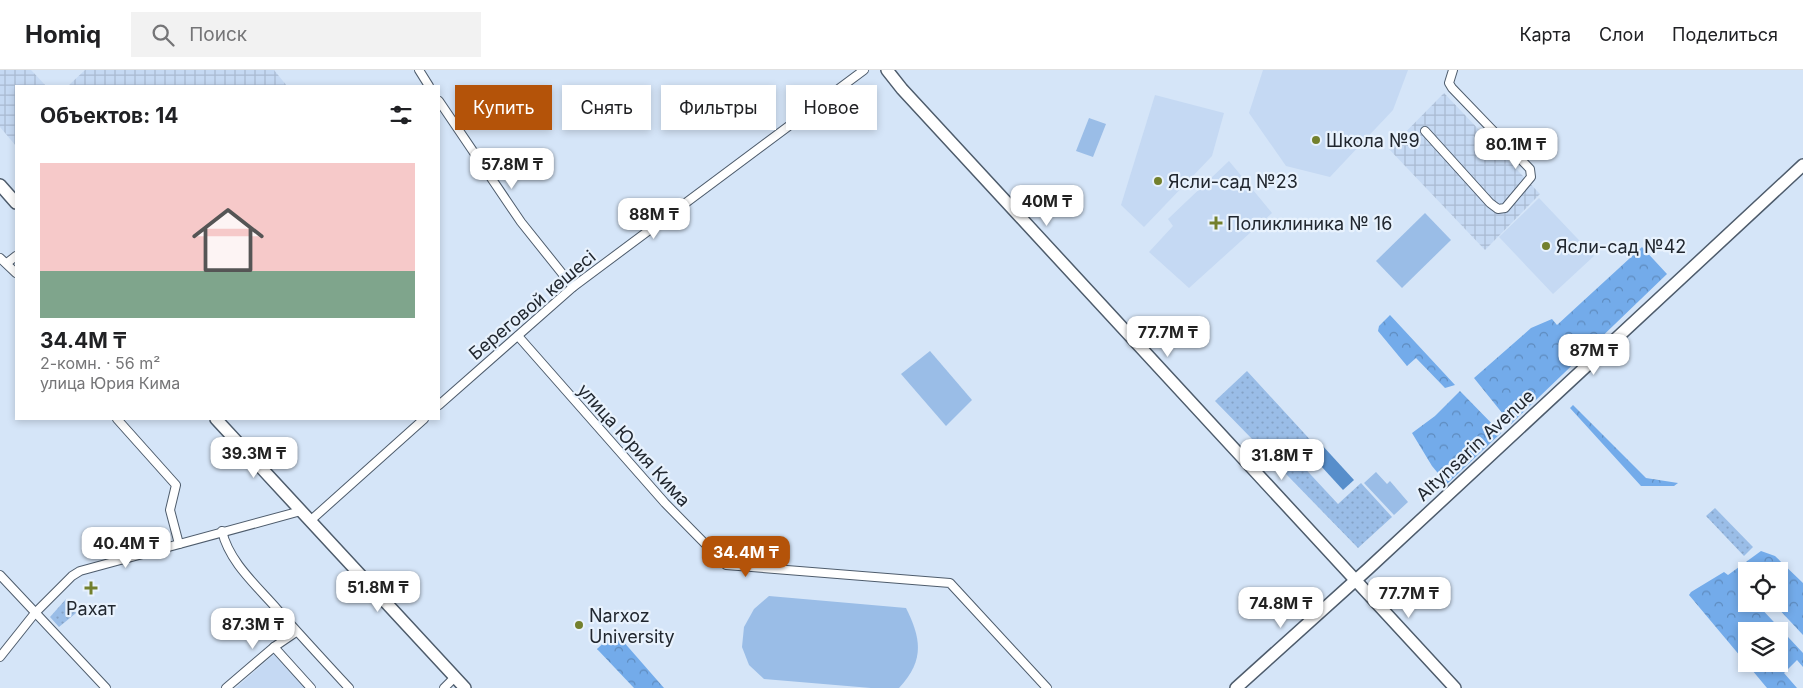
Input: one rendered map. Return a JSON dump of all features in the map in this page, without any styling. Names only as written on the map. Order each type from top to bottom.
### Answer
[{"type":"main road","points":[[887,70],[902,89],[1455,688]]},
{"type":"main road","name":"Altynsarin Avenue","points":[[1236,688],[1803,165]]},
{"type":"main road","points":[[0,185],[15,201]]},
{"type":"main road","points":[[217,420],[465,688]]},
{"type":"street","points":[[419,70],[428,85]]},
{"type":"street","name":"Береговой көшесі","points":[[440,405],[573,287],[864,70]]},
{"type":"street","points":[[1425,132],[1490,203],[1498,209],[1505,208],[1531,177],[1530,169],[1452,88],[1449,83],[1453,70]]},
{"type":"street","points":[[440,102],[521,222],[573,287]]},
{"type":"street","points":[[7,263],[15,257]]},
{"type":"street","points":[[0,258],[15,273]]},
{"type":"street","name":"улица Юрия Кима","points":[[518,336],[660,497],[726,565],[950,583],[1047,688]]},
{"type":"street","points":[[118,420],[176,485],[170,510],[179,544]]},
{"type":"street","points":[[310,521],[423,420]]},
{"type":"street","points":[[0,657],[35,613],[80,570],[301,511]]},
{"type":"street","points":[[222,532],[225,542],[245,574],[349,688]]},
{"type":"street","points":[[0,575],[106,688]]},
{"type":"street","points":[[226,688],[274,647],[296,632]]},
{"type":"street","points":[[274,647],[311,688]]},
{"type":"street","points":[[444,688],[455,677]]},
{"type":"shaded area","points":[[0,70],[31,70],[45,85],[15,85],[15,145],[0,127]]},
{"type":"shaded area","points":[[85,70],[274,70],[286,85],[69,85]]},
{"type":"shaded area","name":"Школа №9","points":[[1263,70],[1408,70],[1393,110],[1330,177],[1286,166],[1249,113]]},
{"type":"shaded area","points":[[1444,93],[1540,194],[1485,250],[1389,149]]},
{"type":"shaded area","name":"Ясли-сад №23","points":[[1155,95],[1224,113],[1212,156],[1144,227],[1121,205]]},
{"type":"shaded area","points":[[1089,118],[1106,124],[1093,157],[1076,151]]},
{"type":"shaded area","name":"Поликлиника № 16","points":[[1229,161],[1272,213],[1189,288],[1149,252],[1173,226],[1168,219]]},
{"type":"shaded area","name":"Ясли-сад №42","points":[[1539,198],[1594,256],[1553,294],[1499,237]]},
{"type":"shaded area","points":[[1425,213],[1451,240],[1402,288],[1376,261]]},
{"type":"shaded area","points":[[930,351],[972,400],[946,426],[901,374]]},
{"type":"shaded area","points":[[1247,371],[1315,445],[1298,461],[1338,504],[1361,483],[1392,517],[1358,548],[1215,401]]},
{"type":"shaded area","points":[[1321,444],[1354,480],[1343,490],[1310,454]]},
{"type":"shaded area","points":[[1376,472],[1387,484],[1390,481],[1408,502],[1394,515],[1364,483]]},
{"type":"shaded area","points":[[1715,508],[1753,547],[1744,556],[1706,516]]},
{"type":"shaded area","points":[[769,596],[906,608],[917,640],[918,650],[913,669],[899,688],[871,688],[764,679],[749,665],[742,647],[744,627],[754,609]]},
{"type":"shaded area","points":[[66,599],[76,613],[59,627],[50,617]]},
{"type":"shaded area","points":[[274,654],[305,688],[236,688]]},
{"type":"green space","points":[[1642,247],[1667,274],[1511,424],[1474,378],[1531,328],[1552,319],[1557,325]]},
{"type":"green space","points":[[1390,315],[1455,385],[1445,388],[1416,358],[1407,366],[1378,331],[1379,326]]},
{"type":"green space","points":[[1460,391],[1501,433],[1447,484],[1432,466],[1412,433],[1435,416]]},
{"type":"green space","points":[[1573,405],[1646,478],[1678,483],[1674,486],[1641,486],[1570,408]]},
{"type":"green space","points":[[1761,551],[1775,556],[1781,562],[1746,562]]},
{"type":"green space","points":[[1738,568],[1738,612],[1765,612],[1774,622],[1738,622],[1738,653],[1689,595],[1724,572],[1728,575]]},
{"type":"green space","points":[[1788,569],[1803,583],[1803,635],[1781,612],[1788,612]]},
{"type":"green space","points":[[615,632],[664,688],[634,688],[597,649]]},
{"type":"green space","points":[[1788,637],[1803,653],[1803,667],[1797,660],[1788,669]]},
{"type":"green space","points":[[1754,672],[1785,672],[1797,688],[1767,688]]},
{"type":"place","name":"Школа №9","points":[[1316,140]]},
{"type":"place","name":"Ясли-сад №23","points":[[1158,181]]},
{"type":"place","name":"Поликлиника № 16","points":[[1216,223]]},
{"type":"place","name":"Ясли-сад №42","points":[[1546,246]]},
{"type":"place","name":"Рахат","points":[[91,588]]},
{"type":"place","name":"Narxoz University","points":[[579,625]]}]
